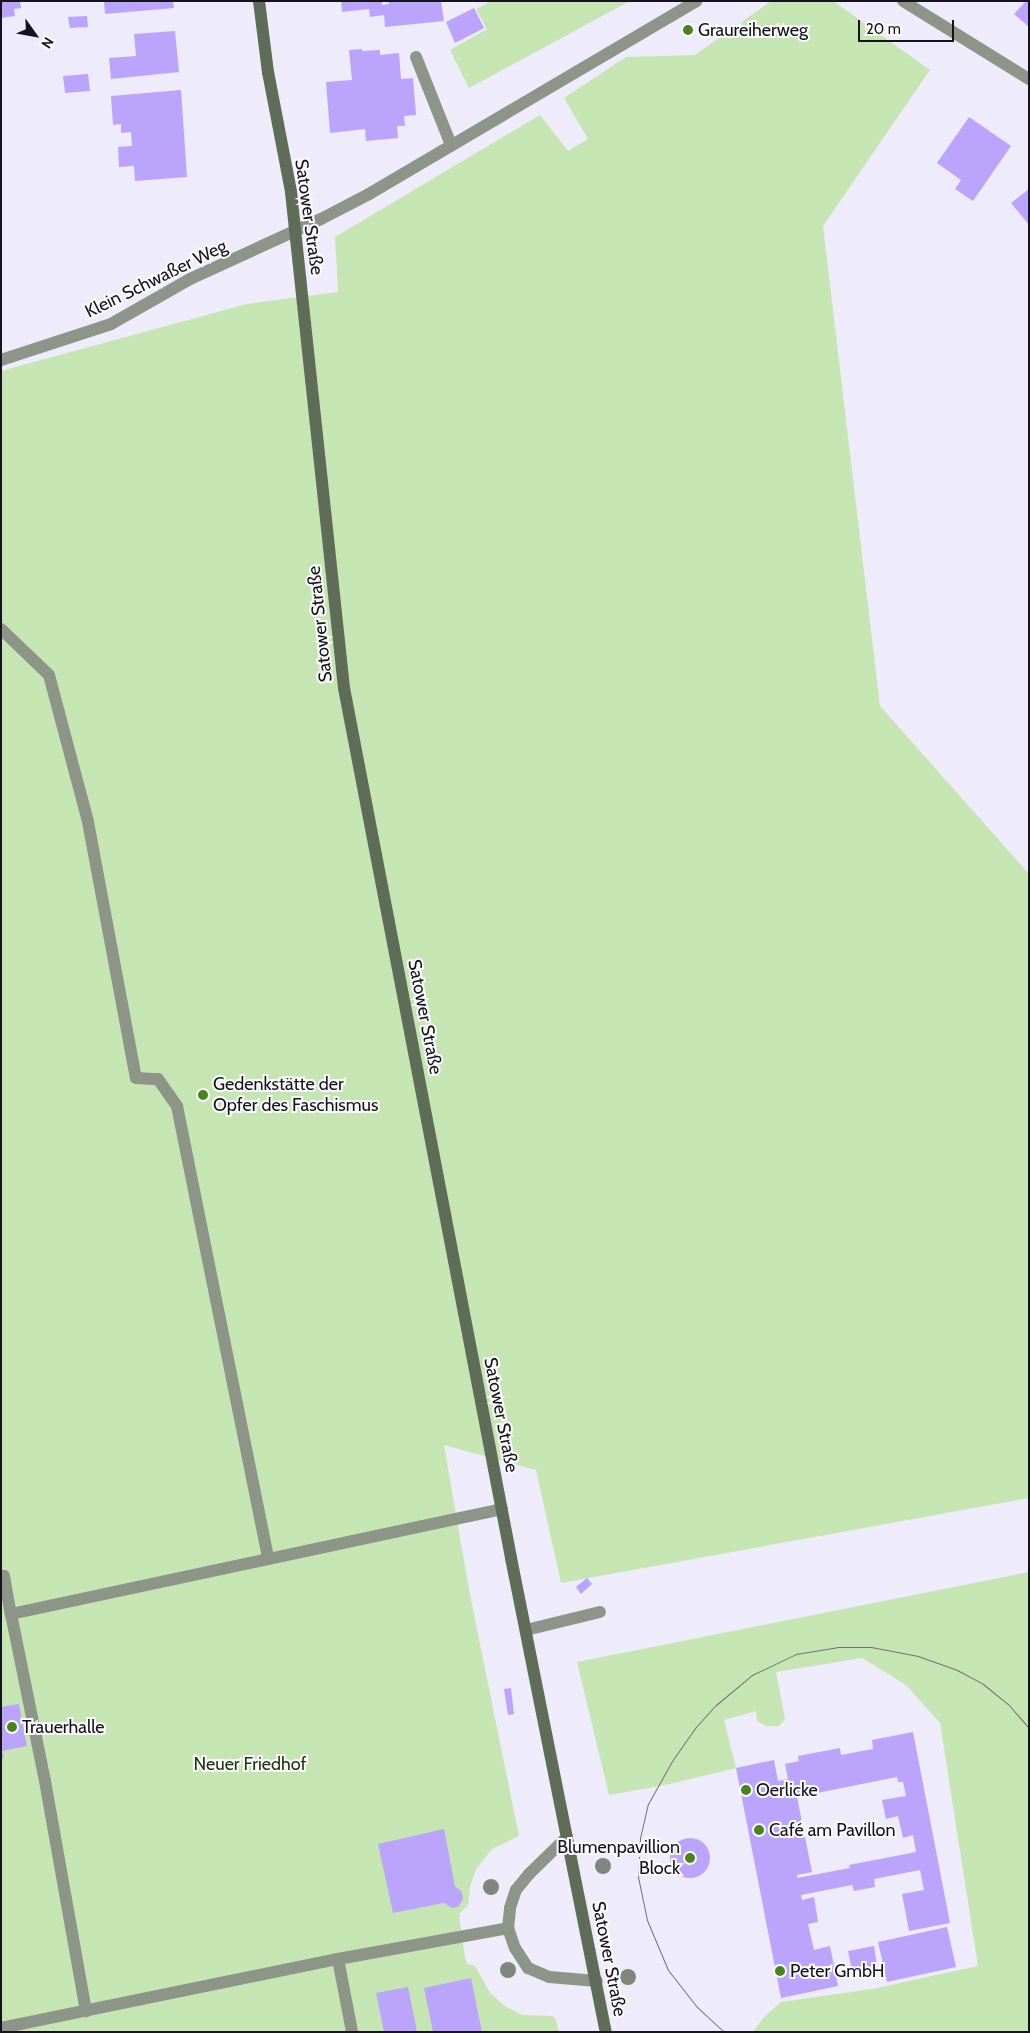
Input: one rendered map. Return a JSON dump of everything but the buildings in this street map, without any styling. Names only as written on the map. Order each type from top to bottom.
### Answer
[{"type":"main road","name":"Satower Straße","points":[[259,1],[268,72],[291,192],[344,688],[502,1509],[606,2032]]},
{"type":"street","points":[[295,232],[369,194],[696,1]]},
{"type":"street","points":[[903,1],[1027,74]]},
{"type":"street","points":[[416,57],[451,145]]},
{"type":"street","name":"Klein Schwaßer Weg","points":[[1,360],[111,324],[190,279],[295,232]]},
{"type":"street","points":[[1,628],[49,675],[88,822],[136,1078],[158,1079],[178,1106],[268,1559]]},
{"type":"street","points":[[11,1614],[502,1509]]},
{"type":"street","points":[[1,1577],[4,1576],[45,1781],[86,2011]]},
{"type":"street","points":[[526,1630],[600,1612]]},
{"type":"street","points":[[567,1838],[529,1874],[516,1890],[510,1908],[508,1928],[515,1948],[528,1968],[549,1977],[597,1981]]},
{"type":"street","points":[[1,2028],[338,1959],[508,1928]]},
{"type":"street","points":[[338,1959],[352,2032]]},
{"type":"green space","points":[[491,1],[630,1],[469,88],[450,50],[487,29],[476,9]]},
{"type":"green space","name":"Neuer Friedhof","points":[[771,1],[833,1],[930,70],[823,226],[880,706],[1029,874],[1029,1498],[561,1583],[536,1470],[444,1445],[470,1595],[519,1836],[492,1849],[476,1869],[470,1887],[468,1905],[459,1914],[465,1957],[467,1964],[475,1966],[490,1993],[505,2006],[522,2015],[553,2016],[559,2032],[1,2032],[1,371],[247,304],[338,292],[335,237],[540,115],[568,151],[588,139],[564,98],[626,57],[695,55]]},
{"type":"green space","points":[[1029,1572],[1029,2032],[753,2032],[764,2017],[781,2002],[872,1989],[978,1966],[940,1723],[906,1685],[862,1658],[776,1672],[785,1719],[779,1726],[766,1726],[757,1721],[756,1711],[724,1720],[736,1768],[670,1784],[609,1795],[577,1662]]},
{"type":"tram line","points":[[724,2032],[697,2007],[668,1970],[647,1920],[638,1877],[640,1838],[648,1804],[672,1761],[695,1728],[716,1705],[752,1675],[796,1654],[838,1647],[871,1647],[918,1656],[957,1670],[983,1684],[1008,1704],[1029,1728]]},
{"type":"place","name":"Graureiherweg","points":[[688,30]]},
{"type":"place","name":"Gedenkstätte der Opfer des Faschismus","points":[[203,1095]]},
{"type":"place","name":"Trauerhalle","points":[[12,1727]]},
{"type":"place","name":"Oerlicke","points":[[746,1790]]},
{"type":"place","name":"Café am Pavillon","points":[[759,1830]]},
{"type":"place","name":"Blumenpavillion Block","points":[[690,1858]]},
{"type":"place","name":"Peter GmbH","points":[[780,1971]]}]
